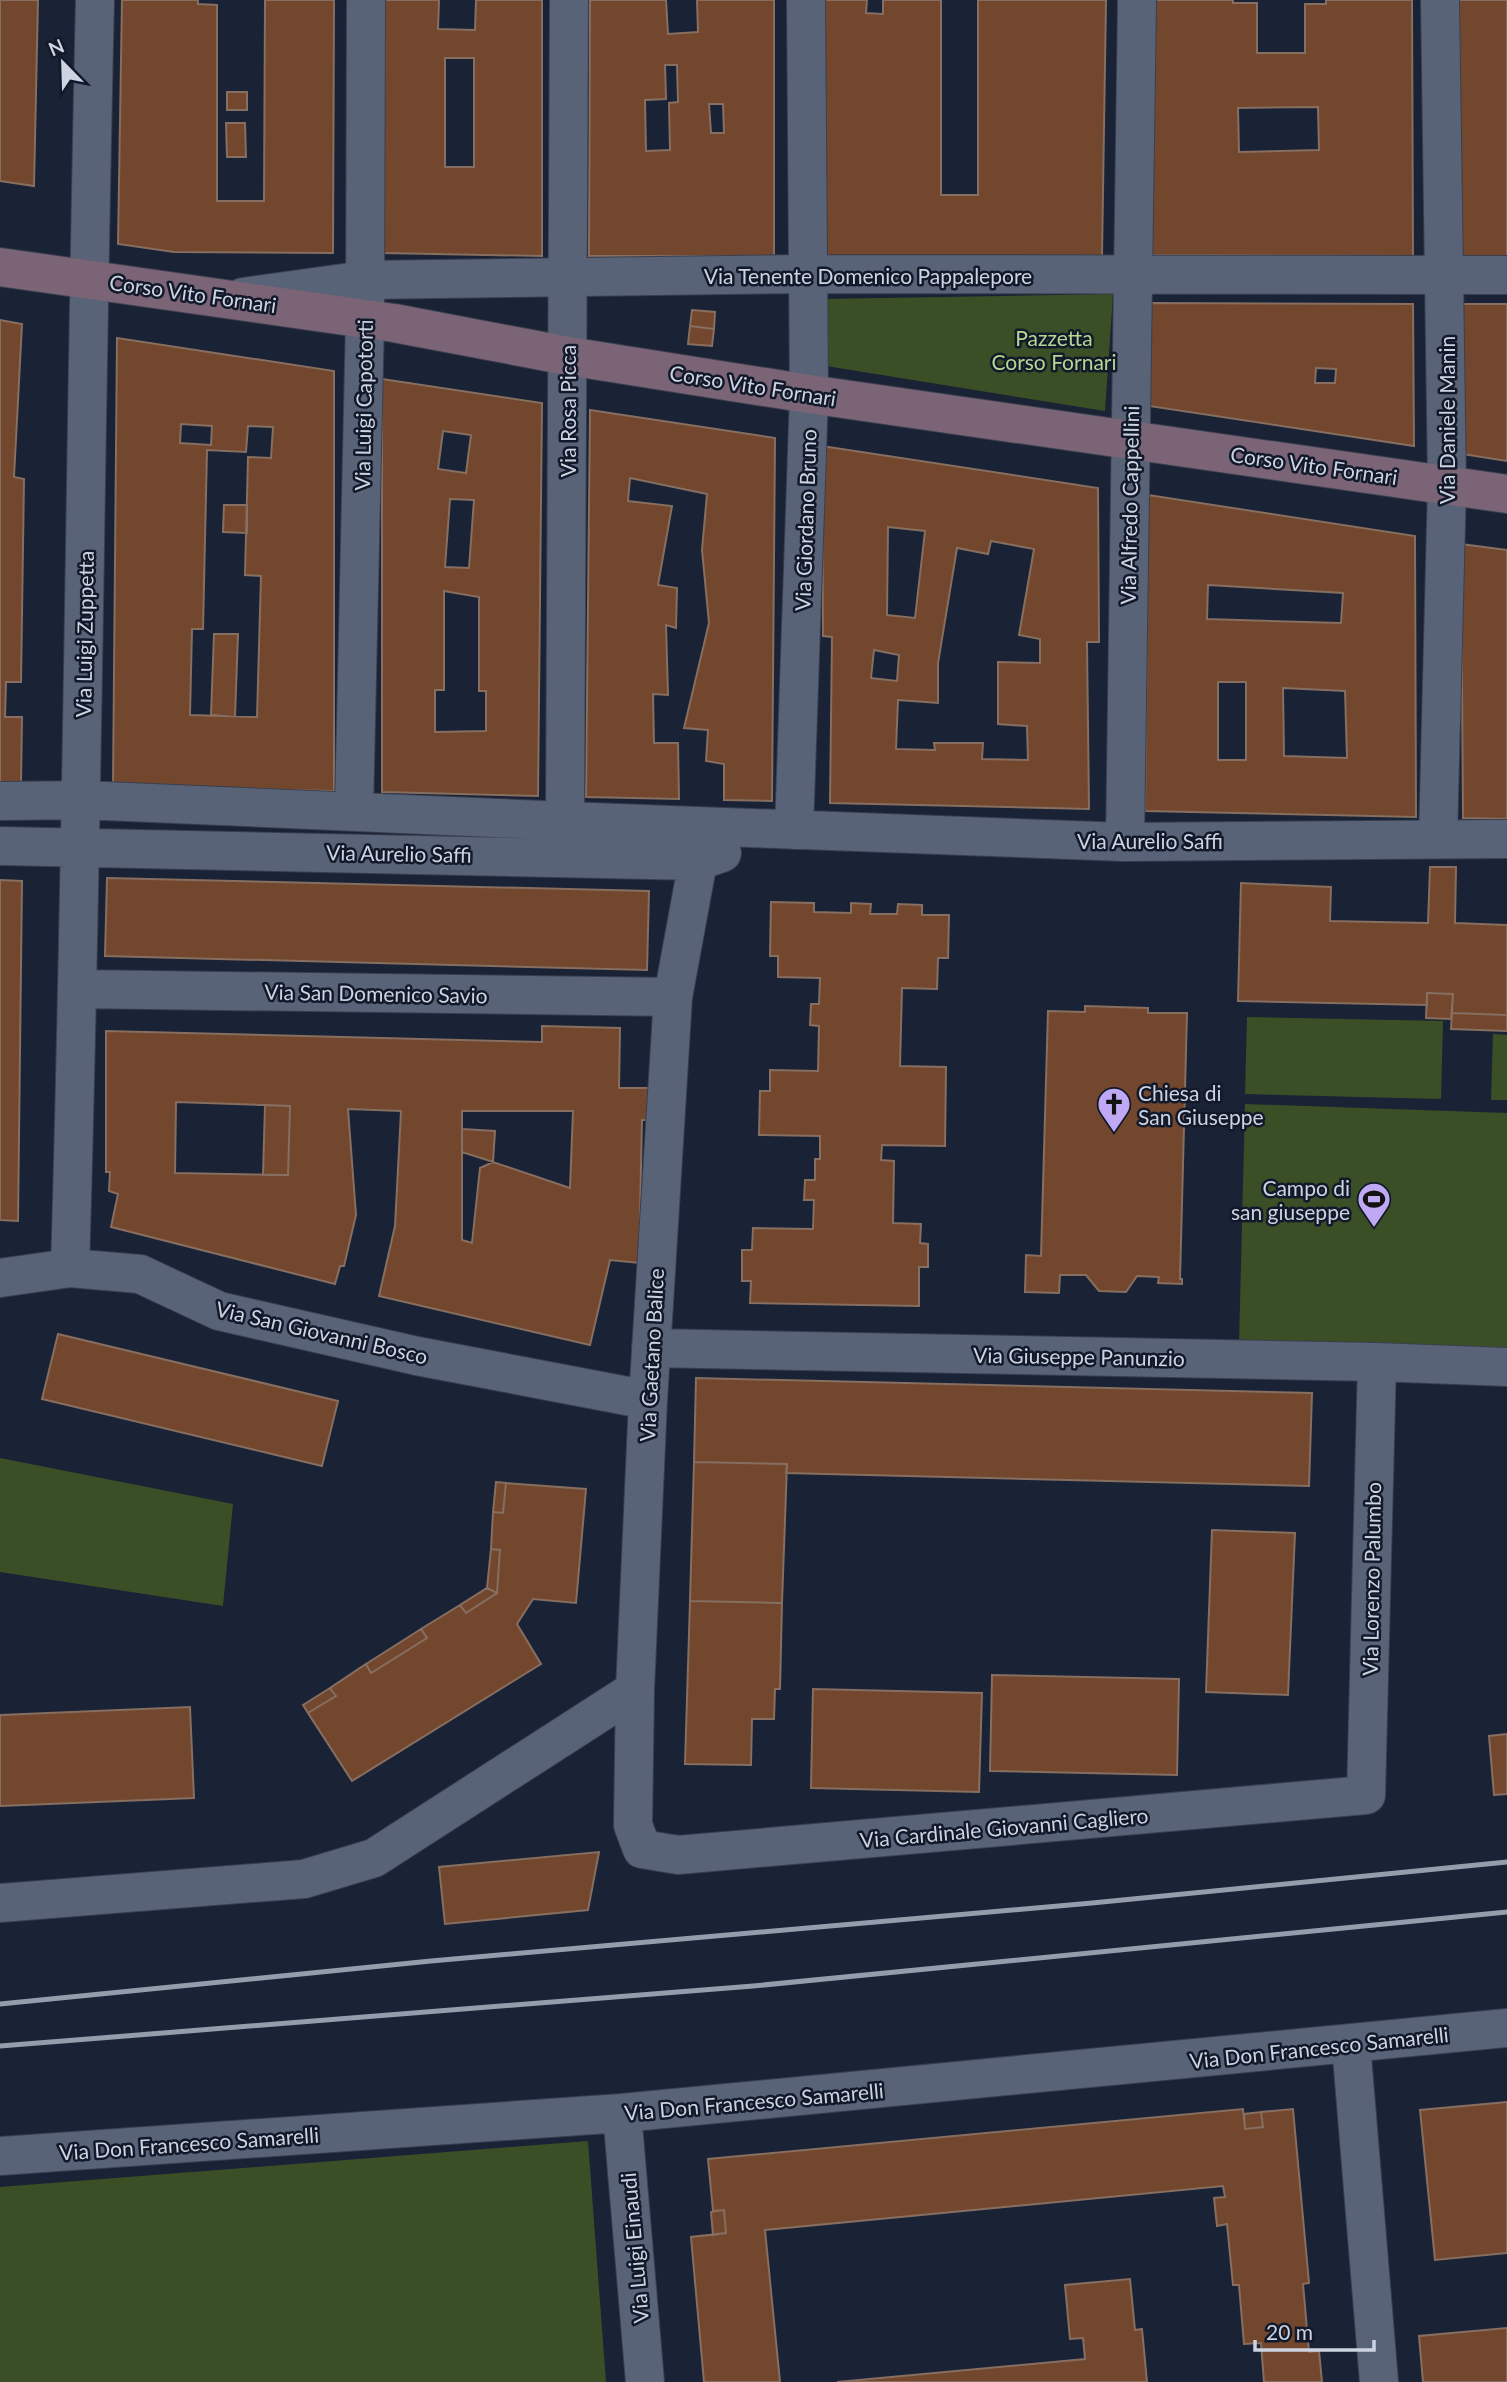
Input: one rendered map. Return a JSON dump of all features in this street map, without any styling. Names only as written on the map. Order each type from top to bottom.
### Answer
[{"type":"street","name":"Via Luigi Zuppetta","points":[[70,1268],[79,989],[88,278],[95,0]]},
{"type":"street","name":"Via Luigi Capotorti","points":[[354,811],[365,318],[366,0]]},
{"type":"street","name":"Via Rosa Picca","points":[[565,821],[569,0]]},
{"type":"street","name":"Via Giordano Bruno","points":[[794,830],[809,394],[806,0]]},
{"type":"street","name":"Via Alfredo Cappellini","points":[[1125,842],[1137,0]]},
{"type":"street","name":"Via Daniele Manin","points":[[1438,839],[1447,484],[1440,0]]},
{"type":"street","name":"Corso Vito Fornari","points":[[0,267],[365,318],[568,356],[809,394],[1507,494]]},
{"type":"street","name":"Via Tenente Domenico Pappalepore","points":[[230,299],[365,280],[807,274],[1507,275]]},
{"type":"street","name":"Via Aurelio Saffi","points":[[0,801],[82,800],[1125,842],[1507,839]]},
{"type":"street","name":"Via Aurelio Saffi","points":[[0,846],[698,861],[794,830]]},
{"type":"street","name":"Via Gaetano Balice","points":[[642,1849],[633,1825],[635,1690],[648,1399],[673,997],[698,861]]},
{"type":"street","name":"Via San Domenico Savio","points":[[79,989],[673,997]]},
{"type":"street","name":"Via San Giovanni Bosco","points":[[0,1278],[70,1268],[140,1274],[219,1311],[417,1356],[648,1399]]},
{"type":"street","name":"Via Giuseppe Panunzio","points":[[651,1348],[1377,1362],[1507,1367]]},
{"type":"street","name":"Via Lorenzo Palumbo","points":[[1366,1796],[1377,1362]]},
{"type":"street","points":[[0,1903],[304,1879],[374,1858],[635,1690]]},
{"type":"street","name":"Via Cardinale Giovanni Cagliero","points":[[642,1849],[678,1855],[1366,1796]]},
{"type":"street","name":"Via Don Francesco Samarelli","points":[[0,2155],[622,2113],[1507,2028]]},
{"type":"street","points":[[1351,2045],[1379,2382]]},
{"type":"street","name":"Via Luigi Einaudi","points":[[622,2113],[645,2382]]},
{"type":"green space","name":"Pazzetta Corso Fornari","points":[[1113,294],[1105,411],[820,365],[822,299]]},
{"type":"green space","points":[[1247,1017],[1443,1021],[1441,1099],[1245,1094]]},
{"type":"green space","points":[[1493,1034],[1507,1035],[1507,1100],[1491,1100]]},
{"type":"green space","name":"Campo di san giuseppe","points":[[1245,1104],[1507,1113],[1507,1354],[1239,1345]]},
{"type":"green space","points":[[0,1458],[233,1504],[223,1606],[0,1572]]},
{"type":"green space","points":[[588,2141],[606,2382],[0,2382],[0,2187]]},
{"type":"building","points":[[0,0],[38,0],[34,186],[0,181]]},
{"type":"building","points":[[122,0],[198,0],[198,4],[217,5],[217,201],[264,201],[265,0],[334,0],[333,253],[174,252],[118,244]]},
{"type":"building","points":[[385,0],[439,0],[438,29],[475,30],[476,0],[542,0],[542,256],[383,253]],"holes":[[[445,58],[474,58],[474,167],[445,167]]]},
{"type":"building","points":[[590,0],[666,0],[668,34],[698,32],[697,0],[774,0],[774,256],[589,256]],"holes":[[[665,65],[677,65],[678,102],[669,103],[670,150],[646,151],[645,100],[666,99]],[[709,104],[723,104],[724,133],[711,133]]]},
{"type":"building","points":[[825,0],[867,0],[866,13],[883,14],[883,0],[941,0],[941,195],[978,195],[978,0],[1106,0],[1102,256],[824,256]]},
{"type":"building","points":[[1154,0],[1233,0],[1233,3],[1257,3],[1257,53],[1305,53],[1305,4],[1326,4],[1326,0],[1412,0],[1413,256],[1151,255]],"holes":[[[1318,107],[1319,150],[1239,152],[1238,108]]]},
{"type":"building","points":[[1459,0],[1507,0],[1507,256],[1460,256]]},
{"type":"building","points":[[227,92],[247,92],[247,110],[227,110]]},
{"type":"building","points":[[226,123],[245,123],[246,157],[227,157]]},
{"type":"building","points":[[1151,303],[1413,304],[1414,446],[1149,406]],"holes":[[[1316,368],[1336,369],[1335,383],[1315,383]]]},
{"type":"building","points":[[1461,304],[1507,304],[1507,461],[1462,454]]},
{"type":"building","points":[[692,310],[715,312],[714,329],[690,326]]},
{"type":"building","points":[[0,320],[22,324],[14,477],[24,479],[21,682],[6,682],[5,717],[22,717],[21,783],[0,783]]},
{"type":"building","points":[[690,326],[714,329],[712,346],[688,344]]},
{"type":"building","points":[[117,338],[334,371],[334,791],[113,786]],"holes":[[[181,424],[212,426],[211,445],[180,443]],[[248,426],[273,427],[271,458],[248,457],[245,575],[261,576],[257,717],[190,715],[192,629],[203,629],[207,450],[246,452]]]},
{"type":"building","points":[[382,379],[542,403],[538,796],[382,792]],"holes":[[[443,431],[471,435],[466,473],[438,469]],[[450,499],[474,500],[469,568],[445,567]],[[444,591],[479,597],[479,691],[486,691],[486,731],[435,732],[435,690],[444,690]]]},
{"type":"building","points":[[590,410],[775,438],[772,801],[724,800],[724,764],[706,761],[708,730],[684,728],[709,623],[702,550],[707,494],[630,478],[628,501],[672,506],[658,585],[677,588],[676,628],[666,625],[668,695],[653,694],[654,743],[678,743],[679,799],[586,797]]},
{"type":"building","points":[[822,446],[1098,488],[1099,642],[1087,642],[1089,809],[830,803],[832,637],[823,636]],"holes":[[[888,527],[925,531],[915,618],[887,615]],[[991,541],[1034,549],[1019,635],[1040,639],[1040,663],[998,662],[998,724],[1027,726],[1028,760],[982,759],[983,743],[934,743],[935,750],[896,749],[898,700],[938,703],[938,663],[957,548],[988,554]],[[874,650],[899,655],[897,681],[871,678]]]},
{"type":"building","points":[[1148,495],[1415,536],[1416,817],[1145,811]],"holes":[[[1208,585],[1343,593],[1341,623],[1207,619]],[[1218,682],[1246,682],[1246,760],[1218,760]],[[1283,688],[1345,691],[1347,758],[1284,756]]]},
{"type":"building","points":[[224,505],[247,505],[247,533],[223,532]]},
{"type":"building","points":[[1461,544],[1507,550],[1507,819],[1463,818]]},
{"type":"building","points":[[214,634],[238,634],[235,717],[211,715]]},
{"type":"building","points":[[1430,867],[1456,867],[1455,923],[1507,925],[1507,1015],[1452,1013],[1453,994],[1427,993],[1427,1005],[1238,1001],[1241,883],[1331,887],[1330,921],[1428,923]]},
{"type":"building","points":[[107,878],[649,891],[647,970],[105,956]]},
{"type":"building","points":[[0,880],[22,881],[18,1221],[0,1220]]},
{"type":"building","points":[[771,902],[814,903],[814,912],[851,913],[851,903],[871,904],[870,914],[897,914],[898,904],[922,905],[922,915],[949,915],[948,958],[938,958],[937,989],[902,988],[900,1066],[946,1067],[945,1146],[882,1145],[881,1160],[894,1161],[893,1223],[921,1224],[920,1243],[928,1244],[928,1267],[919,1267],[919,1306],[750,1303],[751,1281],[742,1281],[742,1250],[752,1250],[753,1228],[813,1229],[814,1200],[804,1200],[805,1180],[815,1180],[815,1159],[820,1159],[820,1136],[759,1135],[760,1091],[770,1091],[770,1070],[818,1071],[819,1026],[810,1025],[811,1004],[819,1004],[820,978],[778,977],[778,956],[770,956]]},
{"type":"building","points":[[1427,993],[1453,994],[1451,1019],[1426,1018]]},
{"type":"building","name":"Chiesa di San Giuseppe","points":[[1085,1006],[1148,1008],[1148,1013],[1187,1013],[1182,1284],[1158,1283],[1159,1277],[1137,1276],[1126,1292],[1099,1291],[1086,1275],[1060,1275],[1059,1293],[1025,1292],[1026,1255],[1041,1256],[1048,1011],[1085,1012]]},
{"type":"building","points":[[1452,1013],[1507,1015],[1507,1031],[1451,1029]]},
{"type":"building","points":[[542,1026],[620,1028],[619,1088],[653,1088],[652,1120],[642,1120],[639,1263],[610,1260],[590,1345],[379,1296],[395,1226],[401,1111],[348,1109],[356,1215],[344,1266],[340,1266],[335,1284],[111,1227],[118,1194],[109,1191],[110,1172],[106,1172],[106,1031],[542,1042]],"holes":[[[176,1102],[290,1106],[288,1175],[175,1173]],[[462,1111],[573,1111],[570,1188],[493,1162],[480,1168],[472,1243],[462,1240]]]},
{"type":"building","points":[[265,1105],[290,1106],[288,1175],[263,1175]]},
{"type":"building","points":[[462,1129],[495,1131],[493,1162],[462,1152]]},
{"type":"building","points":[[58,1334],[338,1401],[322,1466],[42,1399]]},
{"type":"building","points":[[696,1378],[1312,1393],[1309,1486],[786,1473],[787,1464],[694,1462]]},
{"type":"building","points":[[694,1462],[787,1464],[782,1603],[690,1601]]},
{"type":"building","points":[[496,1482],[506,1483],[503,1513],[493,1512]]},
{"type":"building","points":[[506,1483],[586,1489],[576,1603],[533,1599],[517,1624],[541,1664],[352,1781],[308,1713],[336,1696],[330,1688],[366,1664],[371,1673],[427,1638],[421,1629],[460,1605],[466,1613],[497,1593],[500,1550],[491,1549],[493,1512],[503,1513]]},
{"type":"building","points":[[1212,1530],[1295,1533],[1288,1695],[1206,1692]]},
{"type":"building","points":[[491,1549],[500,1550],[497,1593],[487,1588]]},
{"type":"building","points":[[487,1588],[497,1593],[466,1613],[460,1605]]},
{"type":"building","points":[[690,1601],[782,1603],[780,1689],[775,1689],[774,1719],[752,1719],[751,1765],[685,1764]]},
{"type":"building","points":[[421,1629],[427,1638],[371,1673],[366,1664]]},
{"type":"building","points":[[992,1675],[1179,1679],[1177,1775],[990,1771]]},
{"type":"building","points":[[330,1688],[336,1696],[308,1713],[303,1705]]},
{"type":"building","points":[[813,1689],[982,1693],[979,1792],[811,1788]]},
{"type":"building","points":[[190,1707],[194,1798],[0,1806],[0,1715]]},
{"type":"building","points":[[1507,1734],[1507,1794],[1494,1795],[1489,1736]]},
{"type":"building","points":[[599,1852],[588,1910],[445,1924],[439,1867]]},
{"type":"building","points":[[1507,2102],[1507,2253],[1435,2260],[1420,2110]]},
{"type":"building","points":[[1243,2109],[1245,2129],[1263,2127],[1261,2112],[1293,2109],[1309,2283],[1303,2284],[1309,2352],[1319,2351],[1322,2382],[1264,2382],[1261,2343],[1244,2344],[1239,2285],[1233,2285],[1227,2224],[1217,2226],[1214,2198],[1225,2197],[1223,2186],[765,2230],[780,2382],[704,2382],[691,2237],[726,2233],[724,2210],[713,2211],[708,2159]]},
{"type":"building","points":[[1261,2112],[1263,2127],[1245,2129],[1244,2114]]},
{"type":"building","points":[[724,2210],[726,2233],[713,2235],[711,2212]]},
{"type":"building","points":[[1130,2279],[1135,2330],[1142,2329],[1147,2382],[837,2382],[1085,2359],[1083,2338],[1070,2339],[1065,2285]]},
{"type":"building","points":[[1507,2328],[1507,2382],[1423,2382],[1419,2336]]},
{"type":"railway","points":[[0,2004],[431,1961],[1092,1903],[1507,1862]]},
{"type":"railway","points":[[0,2046],[753,1986],[1507,1912]]},
{"type":"place","name":"Chiesa di San Giuseppe","points":[[1114,1134]]},
{"type":"place","name":"Campo di san giuseppe","points":[[1374,1229]]}]
